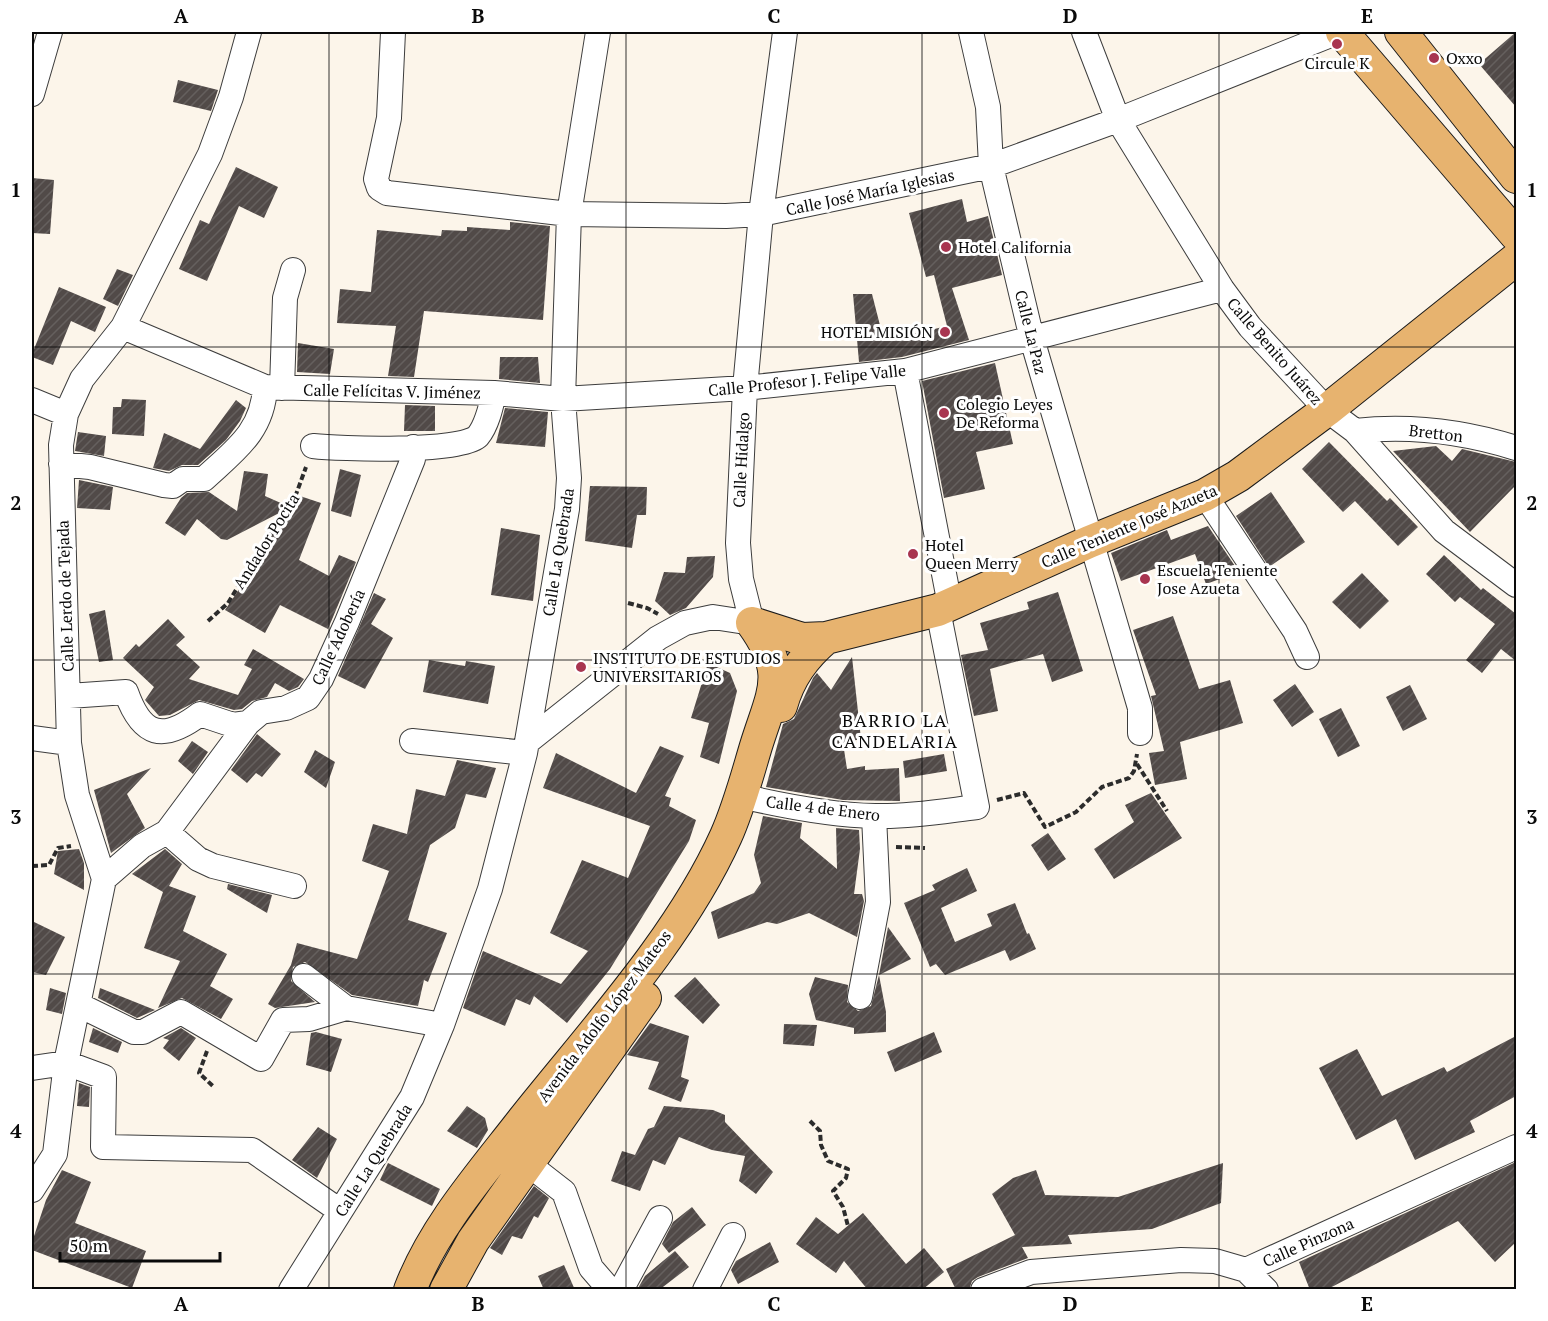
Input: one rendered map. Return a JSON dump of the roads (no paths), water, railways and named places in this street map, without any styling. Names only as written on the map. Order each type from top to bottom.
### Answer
[{"type":"main road","points":[[1340,32],[1516,236]]},
{"type":"main road","points":[[1401,32],[1512,167]]},
{"type":"main road","name":"Calle Teniente José Azueta","points":[[752,623],[802,639],[826,638],[944,607],[1089,542],[1205,495],[1239,476],[1327,410],[1516,260]]},
{"type":"main road","name":"Avenida Adolfo López Mateos","points":[[752,623],[772,655],[779,691]]},
{"type":"main road","name":"Avenida Adolfo López Mateos","points":[[446,1290],[473,1241],[666,969],[717,890],[742,842],[749,798],[779,691],[805,656],[826,638]]},
{"type":"main road","name":"Avenida Adolfo López Mateos","points":[[410,1290],[417,1271],[455,1208],[648,962],[701,883],[749,798]]},
{"type":"street","points":[[32,94],[50,32]]},
{"type":"street","name":"Calle Lerdo de Tejada","points":[[32,1190],[55,1154],[66,1063],[104,879],[77,795],[69,743],[61,445],[66,414],[82,378],[123,327],[210,154],[231,97],[249,32]]},
{"type":"street","name":"Calle José María Iglesias","points":[[393,32],[389,118],[376,179],[379,188],[387,193],[569,214],[726,216],[761,214],[991,166],[1118,120],[1340,32]]},
{"type":"street","name":"Calle La Quebrada","points":[[291,1290],[412,1097],[442,1025],[490,889],[526,747],[567,509],[569,478],[563,399],[569,214],[598,32]]},
{"type":"street","name":"Calle Hidalgo","points":[[752,623],[741,579],[738,543],[745,388],[761,214],[785,32]]},
{"type":"street","name":"Calle La Paz","points":[[971,32],[988,107],[991,166],[1032,339],[1089,542],[1140,708],[1140,733]]},
{"type":"street","name":"Calle Benito Juárez","points":[[1084,32],[1118,120],[1222,289],[1250,327],[1327,410],[1355,431],[1444,531],[1516,585]]},
{"type":"street","points":[[62,464],[90,467],[173,486],[183,479],[197,481],[204,479],[225,457],[243,444],[274,388],[285,298],[293,270]]},
{"type":"street","name":"Calle Profesor J. Felipe Valle","points":[[563,399],[745,388],[905,371],[1222,289]]},
{"type":"street","name":"Calle Felícitas V. Jiménez","points":[[123,327],[274,388],[494,393],[563,399]]},
{"type":"street","points":[[905,371],[944,607]]},
{"type":"street","points":[[313,446],[413,447],[466,442],[477,437],[490,411],[494,393]]},
{"type":"street","points":[[32,399],[66,414]]},
{"type":"street","name":"Bretton","points":[[1355,431],[1383,428],[1437,431],[1492,440],[1516,448]]},
{"type":"street","name":"Calle Adobería","points":[[104,879],[142,846],[167,832],[248,723],[261,712],[286,708],[308,698],[321,679],[382,535],[413,459],[413,447]]},
{"type":"street","points":[[1205,495],[1295,631],[1307,657]]},
{"type":"street","name":"Calle 4 de Enero","points":[[749,798],[874,816],[977,807],[944,607]]},
{"type":"street","points":[[412,741],[526,747],[658,638],[685,623],[713,617],[752,623]]},
{"type":"street","points":[[69,696],[126,692],[133,711],[147,727],[158,732],[181,728],[200,714],[233,725],[248,723]]},
{"type":"street","points":[[32,738],[69,743]]},
{"type":"street","points":[[860,997],[878,902],[874,816]]},
{"type":"street","points":[[167,832],[198,859],[213,866],[294,886]]},
{"type":"street","points":[[304,976],[346,1008]]},
{"type":"street","points":[[79,1005],[134,1032],[143,1032],[181,1012],[261,1059],[283,1020],[309,1019],[346,1008],[442,1025]]},
{"type":"street","points":[[32,1068],[66,1063],[104,1077],[103,1148],[252,1150],[340,1211]]},
{"type":"street","name":"Calle Pinzona","points":[[983,1290],[1031,1272],[1181,1260],[1215,1262],[1246,1270],[1516,1148]]},
{"type":"street","points":[[528,1164],[564,1192],[591,1268],[610,1290]]},
{"type":"street","points":[[621,1290],[660,1218]]},
{"type":"street","points":[[705,1290],[733,1235]]},
{"type":"street","points":[[1246,1270],[1266,1290]]},
{"type":"place","name":"Circule K","points":[[1337,44]]},
{"type":"place","name":"Oxxo","points":[[1434,58]]},
{"type":"place","name":"Hotel California","points":[[946,247]]},
{"type":"place","name":"HOTEL MISIÓN","points":[[945,332]]},
{"type":"place","name":"Colegio Leyes De Reforma","points":[[944,413]]},
{"type":"place","name":"Hotel Queen Merry","points":[[913,554]]},
{"type":"place","name":"Escuela Teniente Jose Azueta","points":[[1145,579]]},
{"type":"place","name":"INSTITUTO DE ESTUDIOS UNIVERSITARIOS","points":[[581,667]]},
{"type":"district","name":"BARRIO LA CANDELARIA","points":[[895,730]]}]
